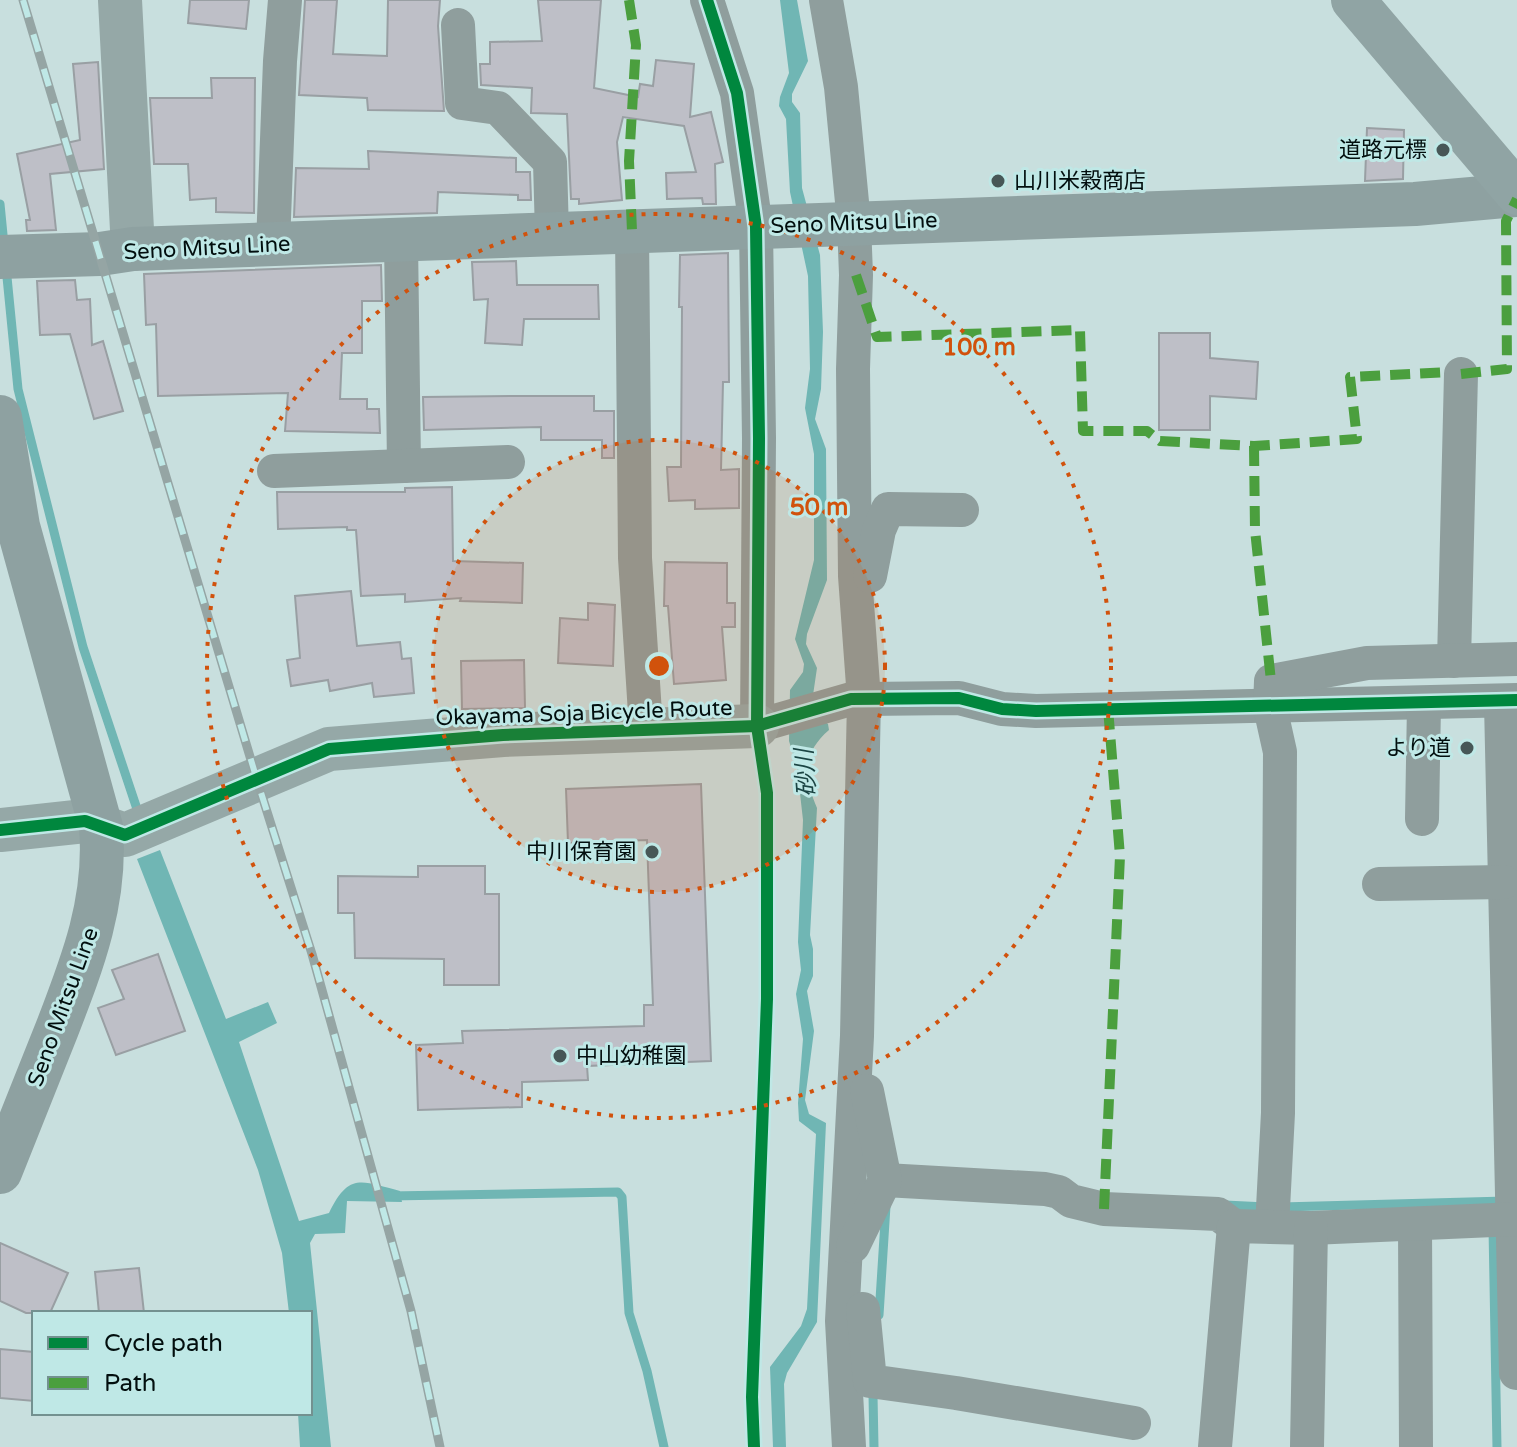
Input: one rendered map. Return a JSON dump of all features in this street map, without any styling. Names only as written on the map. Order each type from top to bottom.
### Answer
[{"type":"highway","points":[[1353,0],[1517,194]]},
{"type":"main road","points":[[120,0],[133,249]]},
{"type":"main road","name":"Seno Mitsu Line","points":[[11,257],[100,254],[133,249],[1415,204],[1517,194]]},
{"type":"main road","name":"Seno Mitsu Line","points":[[0,417],[18,526],[129,827],[103,849],[99,900],[89,944],[0,1172]]},
{"type":"main road","name":"Okayama Soja Bicycle Route","points":[[0,830],[85,821],[129,827],[329,749],[503,735],[764,724]]},
{"type":"street","points":[[273,244],[285,0]]},
{"type":"street","points":[[707,0],[737,93],[761,226],[759,438],[764,724],[858,699],[959,698],[1002,709],[1036,711],[1509,702],[1513,1110],[1506,1213],[1516,1373]]},
{"type":"street","points":[[826,0],[841,87],[848,223],[856,275],[853,369],[855,576],[861,644]]},
{"type":"street","points":[[458,25],[462,103],[498,108],[550,162],[552,234]]},
{"type":"street","points":[[632,231],[635,558],[646,729]]},
{"type":"street","points":[[401,240],[404,466]]},
{"type":"street","points":[[1454,661],[1461,374]]},
{"type":"street","points":[[274,471],[508,462]]},
{"type":"street","points":[[849,1447],[842,1321],[850,1250],[857,1036],[858,699],[861,644],[872,560],[888,509],[962,510]]},
{"type":"street","points":[[1273,1211],[1279,1083],[1280,752],[1270,707],[1271,681],[1367,663],[1517,659]]},
{"type":"street","points":[[1422,819],[1424,704]]},
{"type":"street","points":[[1379,884],[1509,902]]},
{"type":"street","points":[[857,1036],[885,1180],[850,1250],[870,1381],[1134,1423]]},
{"type":"street","points":[[885,1180],[1045,1189],[1059,1192],[1071,1201],[1104,1209],[1218,1214],[1234,1226]]},
{"type":"street","points":[[1234,1226],[1273,1211],[1311,1228],[1415,1224],[1506,1213]]},
{"type":"street","points":[[1415,1224],[1416,1447]]},
{"type":"street","points":[[1215,1447],[1234,1226]]},
{"type":"street","points":[[1307,1447],[1311,1228]]},
{"type":"water","name":"砂川","points":[[780,0],[797,0],[808,61],[792,94],[792,102],[800,113],[802,188],[820,255],[823,332],[821,389],[815,419],[826,449],[827,580],[806,644],[817,668],[812,702],[829,730],[814,748],[808,766],[817,808],[810,935],[813,976],[807,991],[814,1031],[805,1100],[809,1114],[826,1123],[817,1322],[787,1373],[784,1384],[786,1447],[773,1447],[770,1367],[801,1326],[807,1309],[816,1134],[799,1121],[803,1039],[796,994],[801,970],[798,942],[803,820],[797,767],[789,741],[790,690],[803,672],[804,664],[795,639],[814,560],[814,454],[805,408],[810,369],[808,276],[790,192],[786,119],[779,106],[789,73]]},
{"type":"water","points":[[160,850],[226,1019],[268,1002],[277,1023],[239,1042],[299,1221],[329,1213],[350,1185],[375,1184],[400,1191],[402,1202],[347,1201],[345,1233],[315,1234],[310,1243],[331,1447],[300,1447],[298,1415],[312,1415],[312,1311],[289,1311],[282,1253],[258,1170],[137,859]]},
{"type":"building","points":[[190,0],[249,0],[246,29],[188,23]]},
{"type":"building","points":[[305,0],[337,0],[333,54],[387,56],[388,0],[440,0],[438,26],[444,111],[368,110],[367,98],[299,95]]},
{"type":"building","points":[[538,0],[601,0],[594,88],[638,97],[640,84],[653,86],[656,60],[694,64],[690,117],[711,112],[723,162],[715,164],[716,204],[703,204],[702,198],[667,199],[666,173],[696,172],[684,126],[623,117],[617,142],[622,200],[579,204],[579,199],[571,199],[567,114],[531,113],[532,88],[481,85],[480,64],[490,64],[490,42],[542,41]]},
{"type":"building","points":[[98,62],[104,169],[50,174],[56,230],[27,231],[26,220],[30,220],[17,154],[80,140],[73,64]]},
{"type":"building","points":[[211,78],[255,78],[254,213],[216,212],[216,198],[190,200],[188,164],[154,164],[150,98],[212,98]]},
{"type":"building","points":[[1367,128],[1404,130],[1403,179],[1365,181]]},
{"type":"building","points":[[368,151],[516,158],[516,172],[530,172],[531,200],[518,200],[518,195],[438,192],[437,213],[294,217],[296,168],[369,169]]},
{"type":"building","points":[[728,253],[729,382],[723,382],[721,470],[739,469],[739,508],[695,509],[695,500],[669,501],[667,467],[681,467],[680,255]]},
{"type":"building","points":[[516,261],[517,285],[598,285],[599,319],[524,319],[522,345],[485,343],[488,299],[474,300],[472,262]]},
{"type":"building","points":[[381,265],[382,301],[362,301],[362,353],[342,353],[340,399],[367,399],[367,409],[379,409],[380,433],[285,431],[288,393],[158,396],[156,324],[146,325],[144,274]]},
{"type":"building","points":[[75,280],[77,300],[90,299],[92,345],[103,341],[123,411],[94,419],[70,334],[40,335],[37,281]]},
{"type":"building","points":[[1159,333],[1210,333],[1210,358],[1258,362],[1256,399],[1210,396],[1210,430],[1159,430]]},
{"type":"building","points":[[594,396],[594,411],[614,411],[614,458],[602,458],[602,440],[541,440],[541,427],[424,430],[423,397]]},
{"type":"building","points":[[452,487],[453,561],[523,563],[522,603],[460,601],[461,598],[405,602],[405,594],[361,596],[356,530],[347,530],[347,527],[278,529],[277,492],[405,492],[405,488]]},
{"type":"building","points":[[665,562],[727,563],[727,603],[735,603],[735,627],[722,627],[726,680],[674,684],[668,606],[664,606]]},
{"type":"building","points":[[351,591],[357,646],[400,642],[402,659],[411,658],[414,693],[374,697],[372,683],[330,691],[328,680],[291,686],[287,660],[300,658],[295,596]]},
{"type":"building","points":[[588,603],[615,605],[613,666],[558,663],[560,618],[588,620]]},
{"type":"building","points":[[524,660],[525,708],[462,709],[461,661]]},
{"type":"building","points":[[701,784],[711,1061],[587,1066],[588,1080],[522,1082],[522,1107],[418,1110],[416,1045],[463,1043],[462,1031],[644,1026],[644,1005],[653,1005],[647,840],[568,843],[566,789]]},
{"type":"building","points":[[418,866],[485,866],[485,894],[499,894],[499,985],[444,985],[444,959],[355,958],[354,913],[338,913],[338,876],[418,877]]},
{"type":"building","points":[[158,954],[185,1031],[116,1055],[98,1008],[124,999],[112,970]]},
{"type":"building","points":[[0,1243],[68,1273],[51,1311],[26,1313],[0,1301]]},
{"type":"building","points":[[139,1268],[144,1311],[99,1311],[95,1272]]},
{"type":"building","points":[[0,1349],[32,1352],[32,1401],[0,1398]]},
{"type":"waterway","points":[[0,204],[4,245]]},
{"type":"waterway","points":[[6,267],[18,389],[83,647],[139,815]]},
{"type":"waterway","points":[[389,1196],[618,1192],[622,1197],[629,1313],[647,1371],[664,1447]]},
{"type":"waterway","points":[[1281,1207],[1506,1201]]},
{"type":"waterway","points":[[1225,1205],[1266,1207]]},
{"type":"waterway","points":[[879,1315],[886,1206]]},
{"type":"waterway","points":[[1493,1228],[1497,1447]]},
{"type":"waterway","points":[[873,1395],[874,1447]]},
{"type":"railway","points":[[23,0],[312,954],[411,1311],[440,1447]]},
{"type":"marked path","points":[[629,0],[636,45],[629,161],[632,231]]},
{"type":"marked path","points":[[1461,374],[1507,369],[1506,221],[1517,199]]},
{"type":"marked path","points":[[856,275],[877,337],[1080,330],[1083,431],[1147,431],[1160,441],[1254,446],[1357,439],[1350,377],[1448,372]]},
{"type":"marked path","points":[[1254,446],[1255,530],[1271,681]]},
{"type":"marked path","points":[[1104,1209],[1120,856],[1108,708]]},
{"type":"cycle path","points":[[707,0],[737,93],[756,227],[759,438],[757,726],[767,793],[767,999],[752,1397],[754,1447]]},
{"type":"cycle path","points":[[0,830],[85,821],[125,835],[329,749],[503,735],[757,726],[851,699],[959,698],[1002,709],[1036,711],[1517,700]]},
{"type":"place","name":"道路元標","points":[[1443,150]]},
{"type":"place","name":"山川米穀商店","points":[[998,181]]},
{"type":"place","name":"より道","points":[[1467,748]]},
{"type":"place","name":"中川保育園","points":[[652,852]]},
{"type":"place","name":"中山幼稚園","points":[[560,1056]]}]
